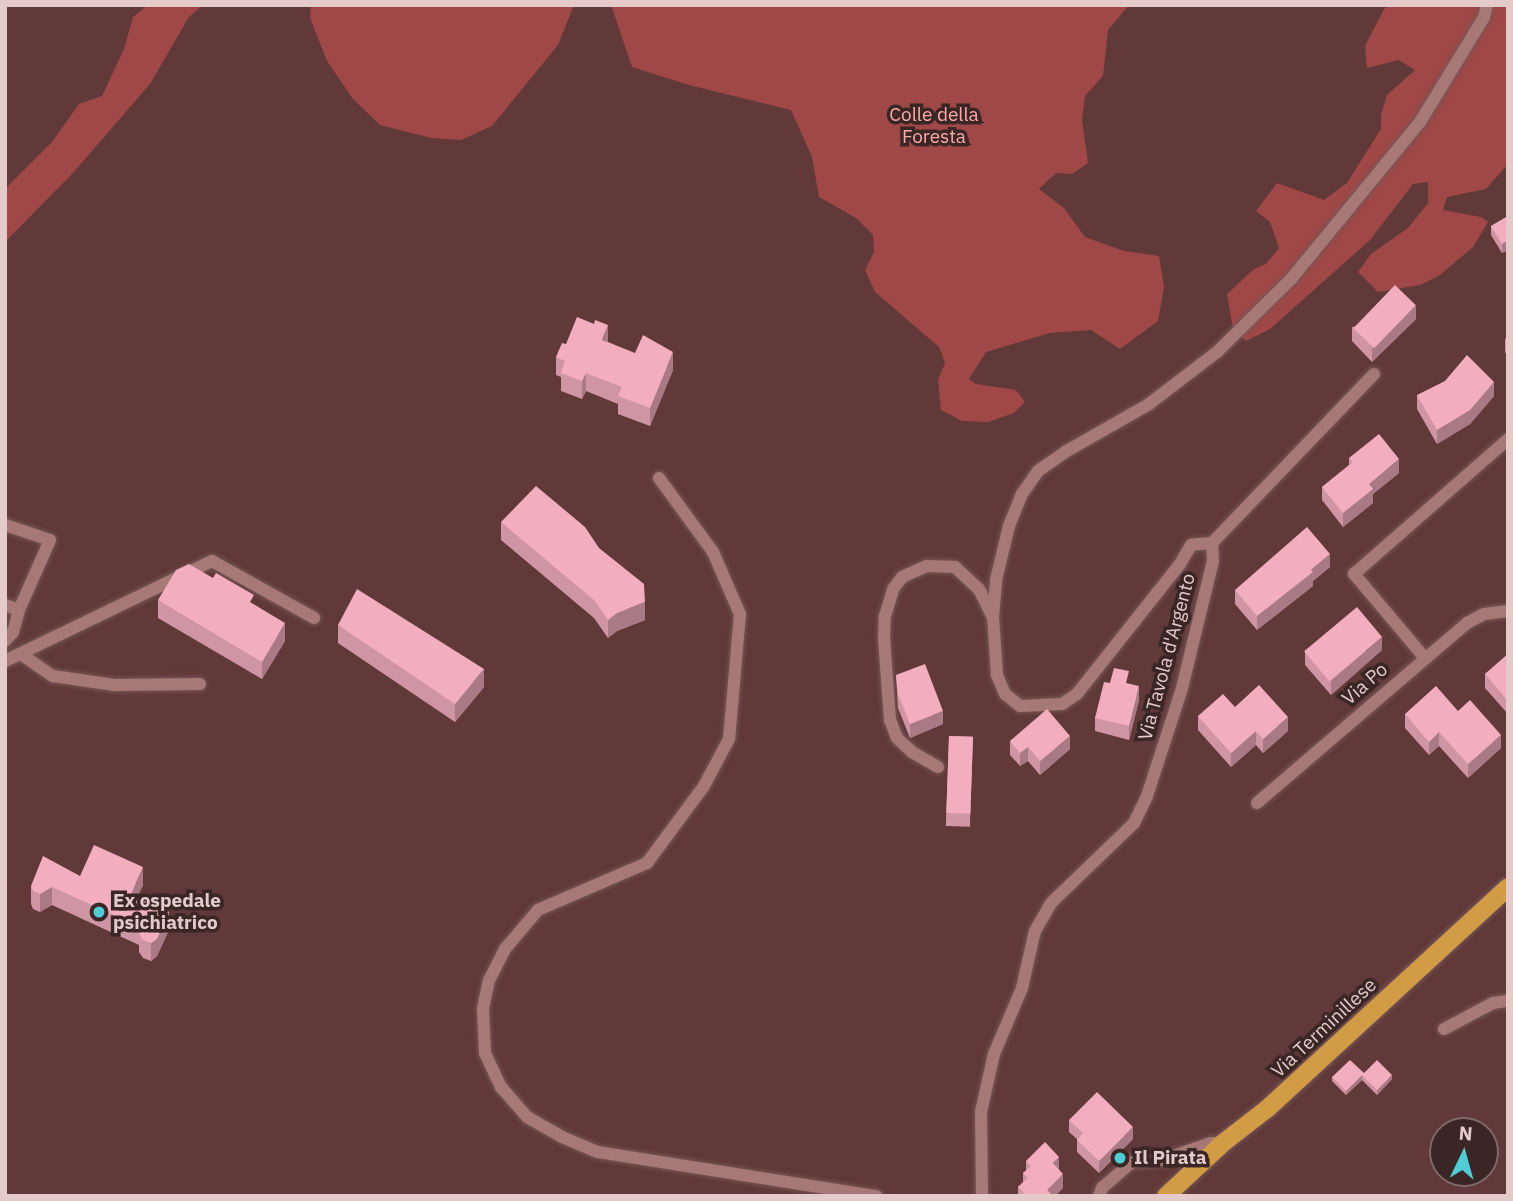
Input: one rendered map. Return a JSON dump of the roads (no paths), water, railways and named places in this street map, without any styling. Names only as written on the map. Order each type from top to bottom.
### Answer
[{"type":"main road","name":"Via Terminillese","points":[[1166,1196],[1223,1143],[1268,1108],[1508,887]]},
{"type":"street","name":"Via Tavola d'Argento","points":[[982,1196],[981,1112],[994,1054],[1022,988],[1035,931],[1051,902],[1134,823],[1139,814],[1182,688],[1209,585],[1212,543],[1191,545],[1180,564],[1077,694],[1062,704],[1020,706],[1004,694],[997,675],[993,617],[996,580],[1009,526],[1022,494],[1038,471],[1169,389],[1217,352],[1292,279],[1420,122],[1485,17],[1487,5]]},
{"type":"street","points":[[1212,543],[1374,374]]},
{"type":"street","points":[[1424,657],[1354,573],[1508,439]]},
{"type":"street","points":[[659,478],[713,552],[740,614],[729,738],[704,786],[648,863],[537,910],[505,949],[489,980],[482,1009],[485,1053],[500,1087],[527,1117],[562,1138],[598,1152],[877,1196]]},
{"type":"street","points":[[5,525],[50,540],[19,610],[13,632],[5,641]]},
{"type":"street","points":[[5,662],[212,561],[314,618]]},
{"type":"street","points":[[938,767],[912,752],[897,738],[890,720],[884,639],[885,616],[894,589],[902,577],[927,566],[955,567],[979,589],[993,617]]},
{"type":"street","points":[[5,605],[19,610]]},
{"type":"street","name":"Via Po","points":[[1257,803],[1424,657],[1467,623],[1484,614],[1508,611]]},
{"type":"street","points":[[21,654],[53,676],[114,685],[200,684]]},
{"type":"street","points":[[1444,1029],[1493,1003],[1508,1001]]},
{"type":"street","points":[[1100,1196],[1102,1188],[1132,1163],[1162,1160],[1211,1143],[1223,1143]]},
{"type":"place","name":"Ex ospedale psichiatrico","points":[[99,912]]},
{"type":"place","name":"Il Pirata","points":[[1120,1158]]},
{"type":"park label","name":"Colle della Foresta","points":[[934,126]]}]
